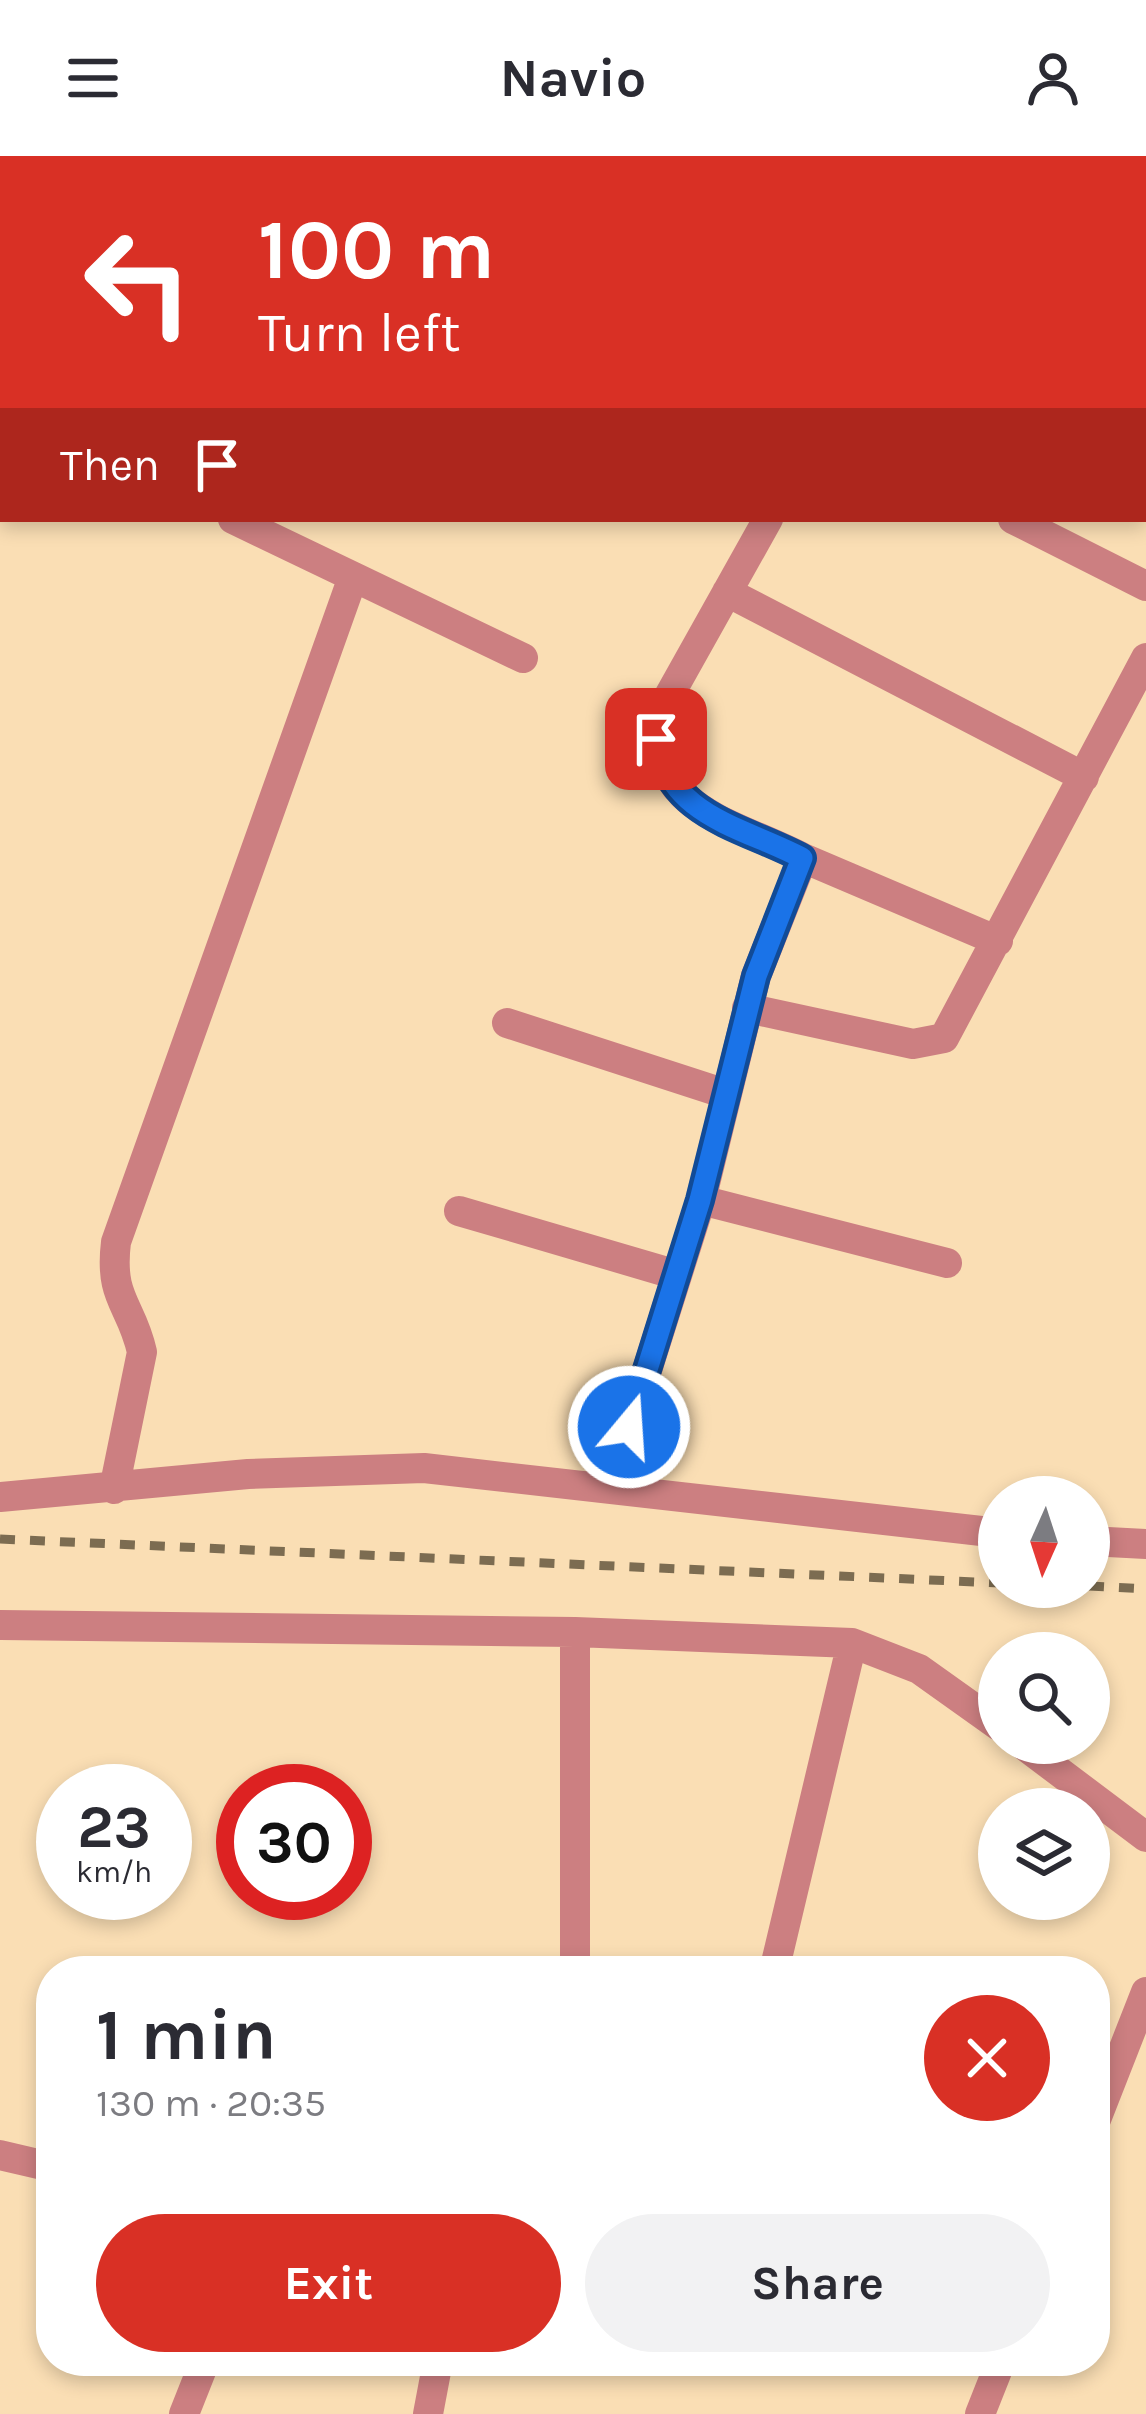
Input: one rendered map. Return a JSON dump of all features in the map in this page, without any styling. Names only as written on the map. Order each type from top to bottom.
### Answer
[{"type":"street","points":[[239,522],[523,658]]},
{"type":"street","points":[[766,522],[660,712],[661,766],[692,807],[998,941]]},
{"type":"street","points":[[1019,522],[1146,586]]},
{"type":"street","points":[[114,1489],[142,1352],[137,1331],[117,1298],[116,1242],[353,577]]},
{"type":"street","points":[[727,592],[1084,777]]},
{"type":"street","points":[[748,1008],[913,1044],[944,1038],[1146,658]]},
{"type":"street","points":[[629,1427],[700,1200],[748,1008],[781,904],[802,858]]},
{"type":"street","points":[[507,1023],[726,1094]]},
{"type":"street","points":[[700,1200],[947,1263]]},
{"type":"street","points":[[459,1211],[677,1275]]},
{"type":"street","points":[[0,1497],[248,1474],[424,1468],[978,1531]]},
{"type":"street","points":[[1110,1541],[1146,1544]]},
{"type":"street","points":[[0,1625],[575,1632],[852,1643],[919,1669],[978,1711]]},
{"type":"street","points":[[574,1956],[575,1632]]},
{"type":"street","points":[[778,1956],[852,1643]]},
{"type":"street","points":[[1049,1764],[1146,1837]]},
{"type":"street","points":[[1110,2084],[1146,1992]]},
{"type":"street","points":[[0,2155],[36,2164]]},
{"type":"street","points":[[184,2414],[199,2376]]},
{"type":"street","points":[[428,2414],[435,2376]]},
{"type":"street","points":[[980,2414],[995,2376]]},
{"type":"railway","points":[[0,1539],[978,1582]]},
{"type":"railway","points":[[1110,1587],[1146,1589]]},
{"type":"route","points":[[629,1427],[700,1200],[756,976],[802,858],[692,807],[661,766],[656,739]]}]
